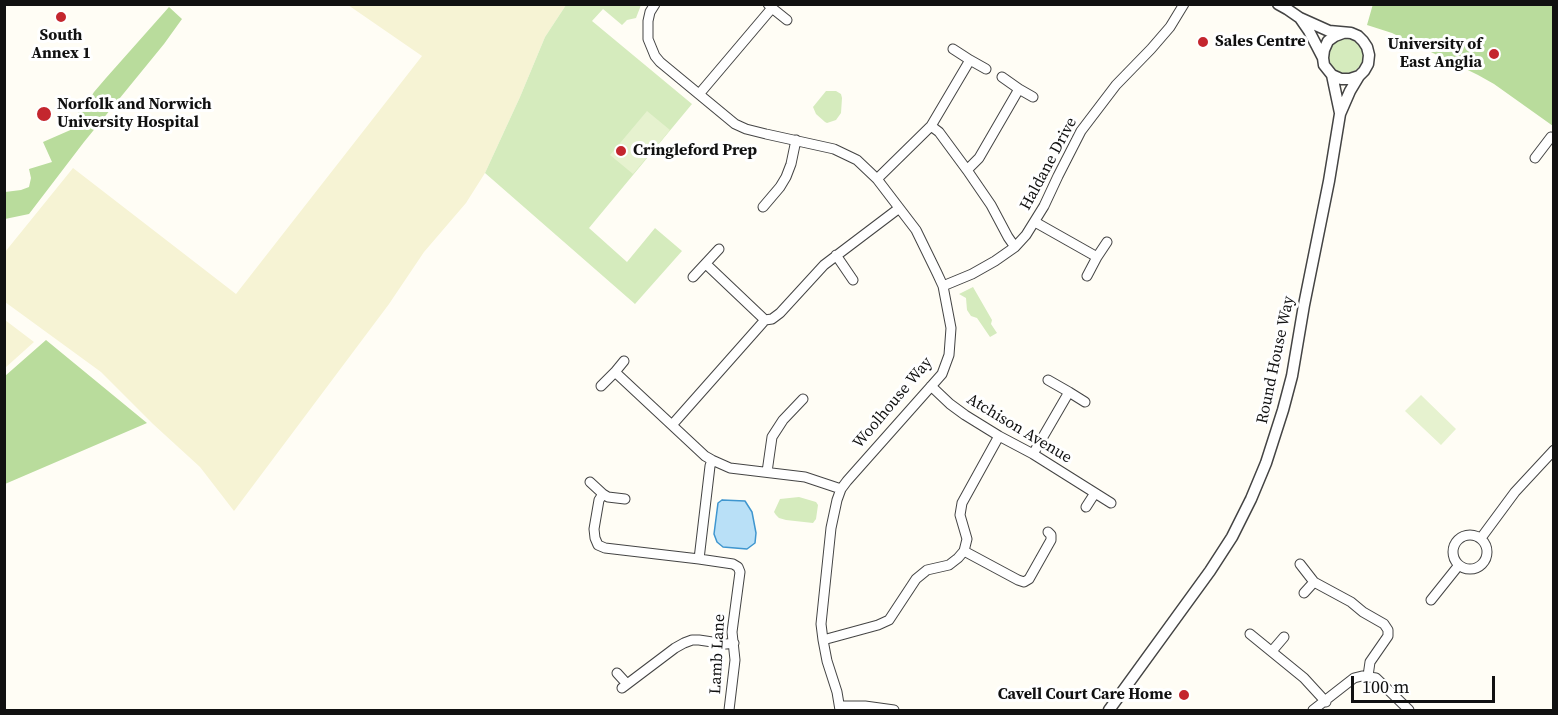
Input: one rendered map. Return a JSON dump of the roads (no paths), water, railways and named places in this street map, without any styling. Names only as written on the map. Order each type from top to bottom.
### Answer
[{"type":"street","name":"Woolhouse Way","points":[[655,4],[650,12],[647,30],[648,39],[660,62],[735,124],[746,129],[834,149],[857,160],[877,179],[916,230],[943,286],[951,328],[951,342],[950,355],[942,374],[841,489],[837,500],[831,528],[822,615],[827,661],[840,708]]},
{"type":"street","name":"Haldane Drive","points":[[943,286],[995,261],[1015,247],[1026,235],[1035,222],[1081,131],[1116,85],[1152,49],[1170,27],[1184,4]]},
{"type":"street","points":[[1278,4],[1329,32],[1351,33],[1364,41],[1369,55],[1368,64],[1359,76],[1350,79],[1341,79],[1332,75],[1324,65],[1323,50],[1328,41],[1343,33]]},
{"type":"street","points":[[700,93],[770,6],[787,20]]},
{"type":"street","points":[[1300,18],[1310,31],[1323,58]]},
{"type":"street","points":[[952,50],[986,69]]},
{"type":"street","points":[[877,179],[931,126],[970,60]]},
{"type":"street","name":"Round House Way","points":[[1332,75],[1340,114]]},
{"type":"street","name":"Round House Way","points":[[1109,711],[1232,537],[1266,463],[1292,376],[1340,114],[1359,76]]},
{"type":"street","points":[[1002,77],[1033,98]]},
{"type":"street","points":[[967,170],[979,159],[1019,89]]},
{"type":"street","points":[[931,126],[939,132],[967,170],[991,205],[1015,247]]},
{"type":"street","points":[[1535,158],[1552,138],[1543,128]]},
{"type":"street","points":[[763,207],[786,177],[796,140]]},
{"type":"street","points":[[672,425],[765,320],[772,319],[780,313],[824,264],[898,208]]},
{"type":"street","points":[[1035,222],[1097,257]]},
{"type":"street","points":[[1087,276],[1107,242]]},
{"type":"street","points":[[693,277],[719,249]]},
{"type":"street","points":[[836,255],[853,280]]},
{"type":"street","points":[[706,264],[765,320]]},
{"type":"street","points":[[601,387],[624,361]]},
{"type":"street","points":[[615,372],[712,460],[730,468],[806,477],[841,489]]},
{"type":"street","points":[[1048,380],[1085,402]]},
{"type":"street","name":"Atchison Avenue","points":[[931,386],[950,404],[999,436],[1033,454],[1112,503]]},
{"type":"street","points":[[1033,454],[1069,392]]},
{"type":"street","points":[[768,472],[772,436],[783,420],[803,399]]},
{"type":"street","points":[[823,640],[889,620],[916,579],[927,570],[949,565],[958,558],[967,539],[960,515],[962,503],[999,436]]},
{"type":"street","points":[[1481,538],[1515,492],[1554,450]]},
{"type":"street","points":[[699,559],[712,460]]},
{"type":"street","points":[[590,482],[608,497],[625,499]]},
{"type":"street","points":[[1086,507],[1095,493]]},
{"type":"street","name":"Lamb Lane","points":[[603,494],[599,500],[594,529],[598,545],[604,548],[733,564],[738,567],[740,572],[732,632],[735,660],[729,711]]},
{"type":"street","points":[[963,551],[1024,582],[1029,579],[1051,540],[1052,535],[1048,532]]},
{"type":"street","points":[[1469,534],[1481,538],[1487,551],[1482,564],[1470,569],[1459,566],[1453,554],[1456,541],[1469,534]]},
{"type":"street","points":[[1300,564],[1314,582],[1340,595],[1384,624],[1388,630],[1388,636],[1370,662],[1368,676]]},
{"type":"street","points":[[1431,600],[1459,566]]},
{"type":"street","points":[[1304,593],[1314,582]]},
{"type":"street","points":[[1250,634],[1304,678],[1326,702]]},
{"type":"street","points":[[1272,651],[1284,637]]},
{"type":"street","points":[[617,673],[624,686],[684,643],[692,640],[734,643]]},
{"type":"street","points":[[1313,711],[1354,678],[1368,676],[1376,678],[1409,711]]},
{"type":"street","points":[[840,708],[866,706],[894,711]]},
{"type":"water","points":[[722,500],[745,501],[752,512],[756,533],[755,543],[747,549],[723,547],[717,542],[714,534],[718,503]]},
{"type":"place","name":"South Annex 1","points":[[61,17]]},
{"type":"place","name":"Sales Centre","points":[[1203,42]]},
{"type":"place","name":"University of East Anglia","points":[[1494,54]]},
{"type":"place","name":"Norfolk and Norwich University Hospital","points":[[44,114]]},
{"type":"place","name":"Cringleford Prep","points":[[621,151]]},
{"type":"place","name":"Cavell Court Care Home","points":[[1184,695]]}]
